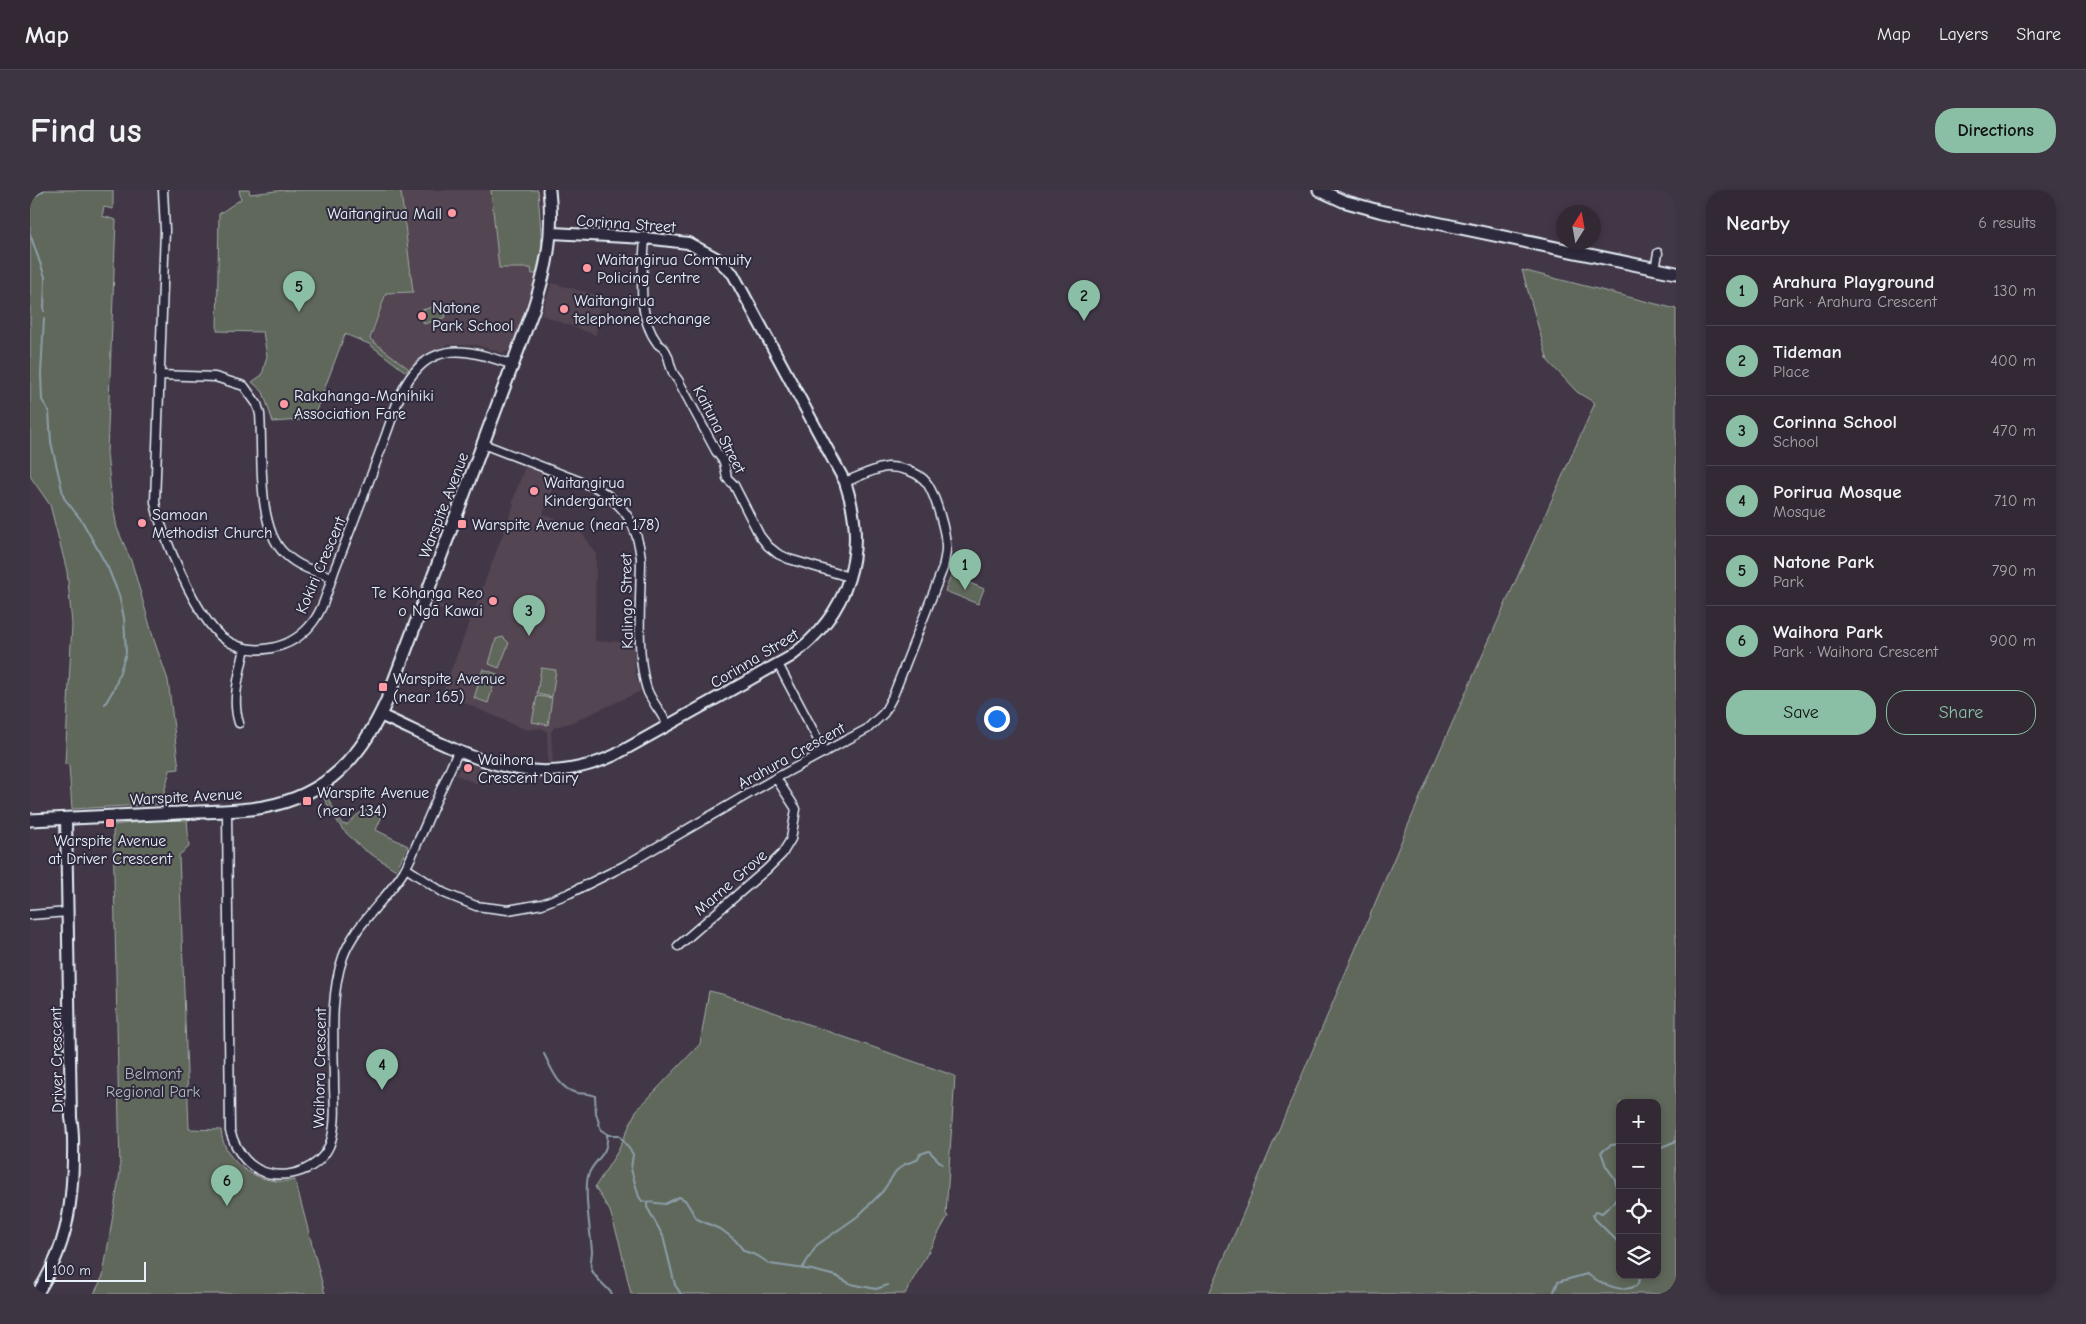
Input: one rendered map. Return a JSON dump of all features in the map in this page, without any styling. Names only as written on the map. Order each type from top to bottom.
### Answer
[{"type":"main road","name":"Warspite Avenue","points":[[30,820],[262,807],[282,803],[319,786],[340,771],[354,757],[372,732],[380,716],[513,365],[543,280],[552,233],[549,190]]},
{"type":"main road","points":[[1319,190],[1343,201],[1379,211],[1676,273]]},
{"type":"street","name":"Kokiri Crescent","points":[[163,190],[165,230],[155,494],[159,523],[206,621],[229,642],[245,648],[262,650],[280,647],[298,637],[315,620],[404,384],[419,367],[442,354],[464,351],[478,353],[513,365]]},
{"type":"street","name":"Corinna Street","points":[[380,716],[459,750],[508,768],[550,772],[572,770],[599,762],[778,664],[803,648],[826,624],[838,604],[849,577],[854,558],[856,535],[853,511],[845,482],[733,274],[716,258],[698,247],[675,240],[552,233]]},
{"type":"street","name":"Kaituna Street","points":[[645,238],[642,287],[644,312],[658,344],[664,349],[669,358],[669,365],[673,374],[724,462],[727,478],[734,485],[760,536],[768,546],[789,560],[849,577]]},
{"type":"street","points":[[1655,269],[1658,253]]},
{"type":"street","points":[[160,375],[215,377],[244,386],[255,400],[260,414],[265,508],[270,533],[279,548],[291,560],[332,577]]},
{"type":"street","name":"Kalingo Street","points":[[483,444],[596,488],[626,511],[640,547],[641,656],[643,673],[649,693],[668,725]]},
{"type":"street","name":"Arahura Crescent","points":[[406,868],[444,893],[476,906],[508,910],[542,904],[570,893],[624,866],[776,778],[825,754],[866,729],[884,713],[893,696],[942,568],[946,548],[945,537],[933,497],[926,482],[914,473],[886,466],[845,482]]},
{"type":"street","points":[[239,723],[236,714],[236,698],[245,648]]},
{"type":"street","points":[[778,664],[825,754]]},
{"type":"street","name":"Waihora Crescent","points":[[227,810],[230,1127],[235,1146],[253,1166],[266,1173],[276,1175],[289,1174],[308,1168],[323,1155],[329,1146],[334,1123],[334,1000],[337,976],[344,955],[354,935],[406,868],[459,750]]},
{"type":"street","name":"Marne Grove","points":[[678,946],[767,869],[782,854],[791,839],[796,809],[776,778]]},
{"type":"street","name":"Driver Crescent","points":[[36,1294],[60,1250],[72,1199],[73,1133],[71,1118],[66,818]]},
{"type":"street","points":[[30,915],[68,912]]},
{"type":"shaded area","points":[[398,190],[491,190],[499,268],[531,268],[532,274],[539,275],[511,349],[503,353],[476,345],[448,345],[424,355],[409,369],[371,341],[386,293],[412,292],[401,192]]},
{"type":"shaded area","points":[[552,283],[600,296],[596,335],[541,315]]},
{"type":"shaded area","points":[[525,466],[557,478],[543,514],[578,527],[596,553],[595,641],[634,642],[635,672],[641,691],[571,723],[555,727],[551,732],[553,765],[548,765],[547,732],[542,728],[526,730],[442,693],[470,621],[432,606],[434,602],[472,616],[514,504],[512,503]]},
{"type":"shaded area","points":[[468,763],[484,769],[477,784],[456,775],[461,765]]},
{"type":"green space","points":[[30,190],[113,190],[113,209],[104,207],[102,216],[116,220],[107,453],[117,528],[132,563],[154,640],[168,680],[179,769],[170,770],[161,804],[72,809],[69,765],[65,764],[72,624],[67,571],[50,505],[30,476]]},
{"type":"green space","points":[[239,190],[249,190],[250,194],[285,190],[398,190],[401,192],[413,292],[386,293],[370,339],[409,369],[406,372],[369,344],[345,334],[313,419],[273,422],[263,392],[252,382],[262,375],[267,356],[263,332],[217,331],[219,214],[241,199]]},
{"type":"green space","points":[[491,190],[538,190],[542,247],[536,274],[532,274],[531,268],[499,268]]},
{"type":"green space","points":[[1522,270],[1676,309],[1676,1291],[1674,1294],[1209,1294],[1438,755],[1595,403],[1577,392],[1548,361]]},
{"type":"green space","points":[[442,304],[446,317],[424,324],[419,311]]},
{"type":"green space","points":[[951,575],[984,589],[978,604],[945,591]]},
{"type":"green space","points":[[503,637],[509,643],[499,668],[489,664],[496,639]]},
{"type":"green space","points":[[541,668],[556,670],[552,697],[537,694]]},
{"type":"green space","points":[[483,669],[497,674],[488,703],[474,698]]},
{"type":"green space","points":[[537,696],[552,698],[548,725],[532,722]]},
{"type":"green space","points":[[325,793],[342,824],[347,825],[359,814],[367,811],[383,814],[376,830],[408,846],[396,870],[363,849],[342,829],[322,795]]},
{"type":"green space","name":"Belmont Regional Park","points":[[187,817],[189,847],[179,855],[189,1129],[221,1130],[229,1154],[247,1171],[258,1177],[270,1180],[295,1180],[325,1294],[94,1294],[103,1276],[120,1172],[113,825]]},
{"type":"green space","points":[[709,991],[955,1076],[946,1214],[948,1216],[905,1294],[631,1294],[610,1211],[595,1187],[618,1151],[636,1111],[700,1044]]},
{"type":"waterway","points":[[30,200],[44,190]]},
{"type":"waterway","points":[[30,234],[45,277],[44,311]]},
{"type":"waterway","points":[[44,318],[41,374],[42,400],[49,411],[51,442],[64,498],[82,521],[108,568],[119,595],[124,618],[126,653],[115,687],[105,704]]},
{"type":"waterway","points":[[544,1054],[556,1077],[565,1087],[576,1093],[595,1096],[596,1113],[601,1130],[609,1135],[619,1135],[633,1154],[631,1169],[639,1197],[642,1201],[647,1202],[647,1207],[663,1236],[675,1285],[681,1294]]},
{"type":"waterway","points":[[607,1134],[605,1150],[590,1171],[588,1177],[587,1197],[592,1271],[612,1294]]},
{"type":"waterway","points":[[1661,1147],[1676,1141]]},
{"type":"waterway","points":[[1616,1144],[1611,1145],[1601,1152],[1616,1185]]},
{"type":"waterway","points":[[803,1267],[817,1245],[858,1216],[883,1191],[896,1171],[905,1164],[917,1160],[920,1154],[929,1151],[942,1164]]},
{"type":"waterway","points":[[1616,1240],[1593,1215],[1596,1211],[1602,1213],[1614,1202],[1618,1196],[1617,1189]]},
{"type":"waterway","points":[[648,1202],[665,1204],[679,1197],[685,1200],[697,1219],[722,1230],[735,1240],[744,1251],[758,1256],[770,1264],[812,1270],[836,1276],[851,1284],[876,1289],[888,1285]]},
{"type":"waterway","points":[[1553,1294],[1558,1282],[1587,1274],[1610,1286],[1624,1289],[1636,1286],[1640,1279]]},
{"type":"place","name":"Waitangirua Mall","points":[[452,213]]},
{"type":"place","name":"Waitangirua Commuity Policing Centre","points":[[587,268]]},
{"type":"place","name":"Waitangirua telephone exchange","points":[[564,309]]},
{"type":"place","name":"Natone Park","points":[[299,312]]},
{"type":"place","name":"Natone Park School","points":[[422,316]]},
{"type":"place","name":"Tideman","points":[[1084,321]]},
{"type":"place","name":"Rakahanga-Manihiki Association Fare","points":[[284,404]]},
{"type":"place","name":"Waitangirua Kindergarten","points":[[534,491]]},
{"type":"place","name":"Samoan Methodist Church","points":[[142,523]]},
{"type":"place","name":"Warspite Avenue (near 178)","points":[[462,524]]},
{"type":"place","name":"Arahura Playground","points":[[965,590]]},
{"type":"place","name":"Te Kōhanga Reo o Ngā Kawai","points":[[493,601]]},
{"type":"place","name":"Corinna School","points":[[529,636]]},
{"type":"place","name":"Warspite Avenue (near 165)","points":[[383,687]]},
{"type":"place","name":"Waihora Crescent Dairy","points":[[468,768]]},
{"type":"place","name":"Warspite Avenue (near 134)","points":[[307,801]]},
{"type":"place","name":"Warspite Avenue at Driver Crescent","points":[[110,823]]},
{"type":"place","name":"Porirua Mosque","points":[[382,1090]]},
{"type":"place","name":"Waihora Park","points":[[227,1206]]}]
